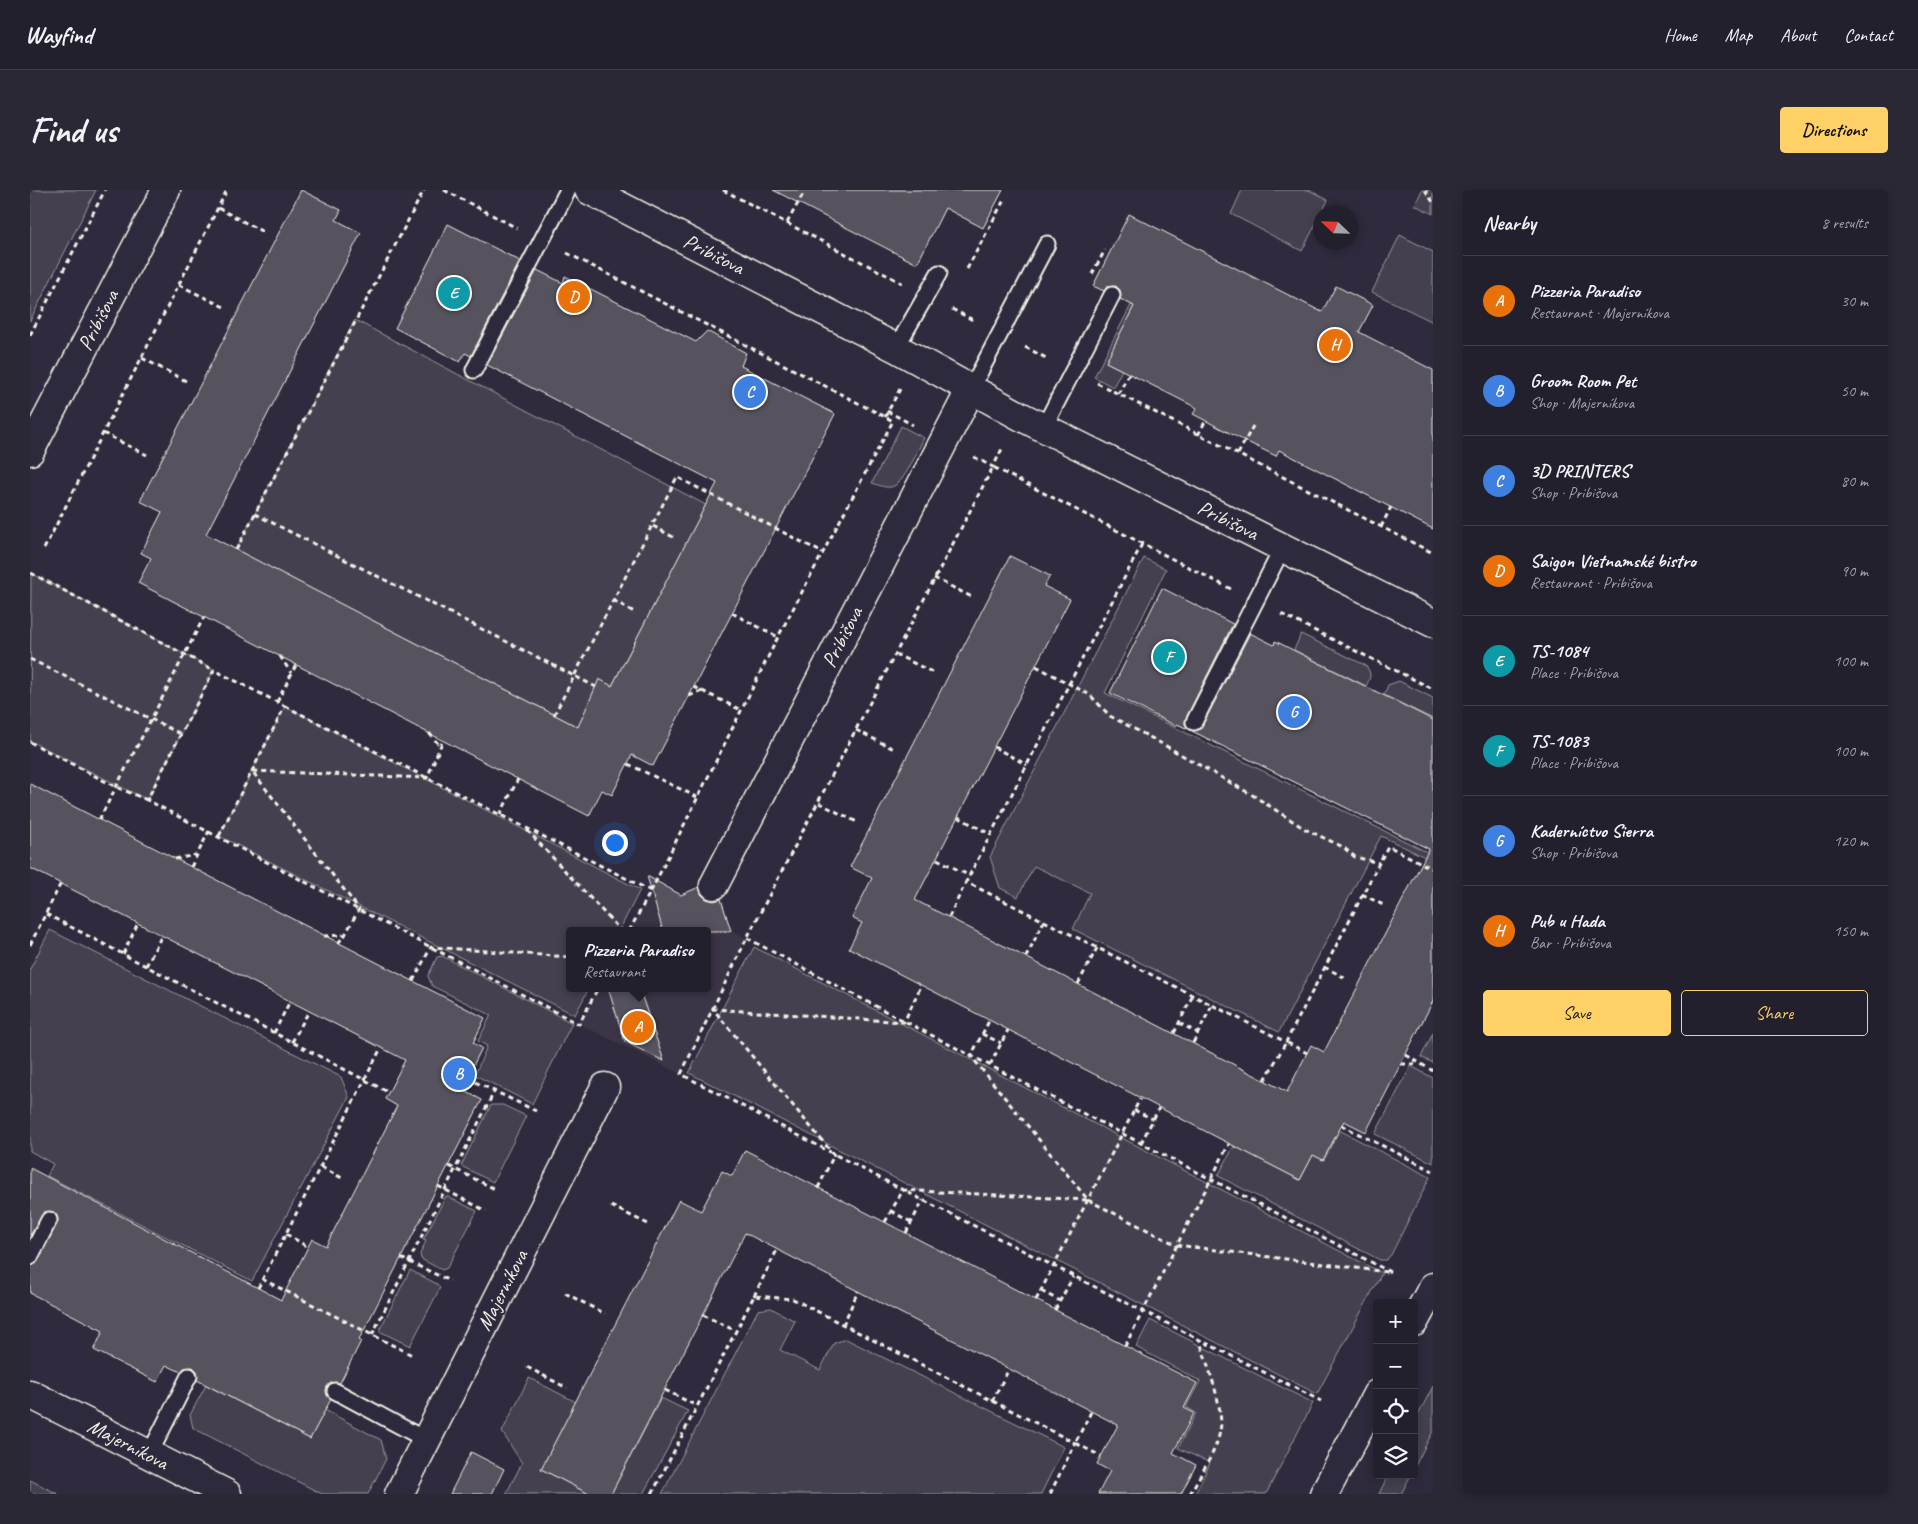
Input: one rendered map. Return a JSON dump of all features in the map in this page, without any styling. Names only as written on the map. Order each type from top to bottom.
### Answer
[{"type":"street","name":"Pribišova","points":[[30,451],[166,190]]},
{"type":"street","name":"Pribišova","points":[[589,190],[896,348],[1044,427],[1433,623]]},
{"type":"street","name":"Pribišova","points":[[714,885],[971,389]]},
{"type":"street","name":"Majerníkova","points":[[399,1494],[606,1087]]},
{"type":"street","points":[[1418,1315],[1433,1287]]},
{"type":"street","name":"Majerníkova","points":[[30,1394],[227,1494]]},
{"type":"street","points":[[1324,1494],[1373,1402]]},
{"type":"lane","points":[[474,370],[568,190]]},
{"type":"lane","points":[[971,389],[1047,244]]},
{"type":"lane","points":[[896,348],[939,274]]},
{"type":"lane","points":[[1044,427],[1112,295]]},
{"type":"lane","points":[[1194,722],[1283,547]]},
{"type":"lane","points":[[30,1257],[49,1220]]},
{"type":"lane","points":[[149,1454],[189,1376]]},
{"type":"lane","points":[[335,1391],[426,1440]]},
{"type":"path","points":[[30,335],[105,190]]},
{"type":"path","points":[[44,549],[227,190]]},
{"type":"path","points":[[236,550],[424,190]]},
{"type":"path","points":[[444,190],[893,421],[778,637],[631,927]]},
{"type":"path","points":[[723,190],[1048,359]]},
{"type":"path","points":[[1425,190],[1433,202]]},
{"type":"path","points":[[787,223],[802,194]]},
{"type":"path","points":[[218,208],[263,232]]},
{"type":"path","points":[[179,284],[224,307]]},
{"type":"path","points":[[142,358],[186,381]]},
{"type":"path","points":[[1073,371],[1433,553]]},
{"type":"path","points":[[1118,394],[1129,374]]},
{"type":"path","points":[[885,417],[902,386]]},
{"type":"path","points":[[1198,434],[1206,420]]},
{"type":"path","points":[[1238,454],[1253,426]]},
{"type":"path","points":[[103,433],[148,456]]},
{"type":"path","points":[[1321,1401],[1053,1267],[681,1074],[747,938],[993,466],[1142,544],[1433,689]]},
{"type":"path","points":[[554,715],[677,477],[823,553]]},
{"type":"path","points":[[1382,527],[1391,507]]},
{"type":"path","points":[[254,514],[596,687]]},
{"type":"path","points":[[653,526],[673,537]]},
{"type":"path","points":[[949,917],[1142,544]]},
{"type":"path","points":[[31,573],[214,670],[651,891]]},
{"type":"path","points":[[934,578],[972,597]]},
{"type":"path","points":[[613,600],[634,612]]},
{"type":"path","points":[[732,613],[778,637]]},
{"type":"path","points":[[99,820],[204,617]]},
{"type":"path","points":[[895,654],[934,673]]},
{"type":"path","points":[[280,656],[291,674]]},
{"type":"path","points":[[30,659],[181,734]]},
{"type":"path","points":[[277,702],[296,664]]},
{"type":"path","points":[[1036,666],[1090,695],[1110,716],[1254,796],[1305,830],[1343,847],[1355,857],[1379,863]]},
{"type":"path","points":[[147,800],[214,670]]},
{"type":"path","points":[[694,687],[741,710]]},
{"type":"path","points":[[689,696],[703,691]]},
{"type":"path","points":[[219,836],[285,706]]},
{"type":"path","points":[[856,730],[894,749]]},
{"type":"path","points":[[429,734],[440,747]]},
{"type":"path","points":[[426,778],[443,740]]},
{"type":"path","points":[[30,742],[116,787],[147,800],[219,836],[579,1024],[596,992]]},
{"type":"path","points":[[994,747],[1028,765]]},
{"type":"path","points":[[628,764],[697,797]]},
{"type":"path","points":[[252,771],[426,778]]},
{"type":"path","points":[[252,771],[359,909]]},
{"type":"path","points":[[500,815],[518,779]]},
{"type":"path","points":[[819,803],[857,822]]},
{"type":"path","points":[[958,817],[992,834]]},
{"type":"path","points":[[525,828],[617,927]]},
{"type":"path","points":[[191,867],[209,831]]},
{"type":"path","points":[[1265,1080],[1388,846],[1433,869]]},
{"type":"path","points":[[175,859],[197,855]]},
{"type":"path","points":[[937,859],[970,876]]},
{"type":"path","points":[[966,882],[1307,1053]]},
{"type":"path","points":[[30,945],[61,883]]},
{"type":"path","points":[[1362,894],[1383,905]]},
{"type":"path","points":[[338,943],[345,935],[359,909]]},
{"type":"path","points":[[46,914],[388,1092]]},
{"type":"path","points":[[1026,957],[1044,921]]},
{"type":"path","points":[[122,954],[138,923]]},
{"type":"path","points":[[146,966],[162,935]]},
{"type":"path","points":[[324,936],[345,935]]},
{"type":"path","points":[[747,938],[904,1022],[1211,1178],[1390,1272],[1177,1245],[1088,1200],[903,1190]]},
{"type":"path","points":[[431,947],[566,957]]},
{"type":"path","points":[[413,981],[431,947]]},
{"type":"path","points":[[1078,984],[1097,948]]},
{"type":"path","points":[[1324,967],[1346,978]]},
{"type":"path","points":[[904,1022],[921,986]]},
{"type":"path","points":[[1174,1033],[1192,995]]},
{"type":"path","points":[[274,1033],[290,1001]]},
{"type":"path","points":[[1193,1043],[1212,1005]]},
{"type":"path","points":[[713,1009],[904,1022]]},
{"type":"path","points":[[713,1009],[834,1155]]},
{"type":"path","points":[[292,1042],[309,1010]]},
{"type":"path","points":[[972,1056],[989,1020]]},
{"type":"path","points":[[1178,1023],[1198,1033]]},
{"type":"path","points":[[990,1065],[1008,1030]]},
{"type":"path","points":[[982,1034],[1001,1043]]},
{"type":"path","points":[[258,1288],[382,1048]]},
{"type":"path","points":[[1406,1055],[1433,1071]]},
{"type":"path","points":[[972,1056],[1088,1200]]},
{"type":"path","points":[[1401,1064],[1420,1064]]},
{"type":"path","points":[[467,1078],[536,1111]]},
{"type":"path","points":[[372,1335],[494,1092]]},
{"type":"path","points":[[1036,1300],[1140,1098]]},
{"type":"path","points":[[1141,1142],[1159,1108]]},
{"type":"path","points":[[1134,1110],[1153,1119]]},
{"type":"path","points":[[1341,1125],[1433,1171]]},
{"type":"path","points":[[1126,1346],[1229,1144]]},
{"type":"path","points":[[818,1188],[834,1155]]},
{"type":"path","points":[[449,1166],[497,1190]]},
{"type":"path","points":[[321,1167],[344,1179]]},
{"type":"path","points":[[438,1186],[486,1211]]},
{"type":"path","points":[[885,1222],[903,1190]]},
{"type":"path","points":[[906,1233],[923,1200]]},
{"type":"path","points":[[611,1206],[650,1225]]},
{"type":"path","points":[[891,1212],[911,1222]]},
{"type":"path","points":[[286,1234],[308,1247]]},
{"type":"path","points":[[652,1494],[777,1250]]},
{"type":"path","points":[[401,1258],[450,1282]]},
{"type":"path","points":[[1055,1310],[1073,1277]]},
{"type":"path","points":[[262,1280],[414,1356]]},
{"type":"path","points":[[1041,1291],[1061,1301]]},
{"type":"path","points":[[843,1325],[858,1292]]},
{"type":"path","points":[[565,1293],[605,1314]]},
{"type":"path","points":[[754,1296],[793,1299],[1101,1456]]},
{"type":"path","points":[[703,1315],[736,1331]]},
{"type":"path","points":[[1190,1494],[1215,1446],[1221,1430],[1221,1413],[1200,1341]]},
{"type":"path","points":[[526,1367],[567,1388]]},
{"type":"path","points":[[992,1401],[1009,1369]]},
{"type":"path","points":[[665,1390],[698,1406]]},
{"type":"path","points":[[1050,1494],[1091,1412]]},
{"type":"shaded area","points":[[30,190],[96,190],[30,321]]},
{"type":"shaded area","points":[[1242,190],[1309,190],[1328,200],[1325,205],[1313,205],[1313,229],[1302,251],[1231,214]]},
{"type":"shaded area","points":[[1422,190],[1433,190],[1433,214],[1415,205]]},
{"type":"shaded area","points":[[1400,235],[1433,252],[1433,322],[1372,292]]},
{"type":"shaded area","points":[[1131,305],[1134,306],[1106,362],[1122,370],[1113,387],[1094,377]]},
{"type":"shaded area","points":[[355,320],[706,505],[588,732],[236,550]]},
{"type":"shaded area","points":[[901,426],[924,438],[906,474],[896,485],[891,487],[872,483]]},
{"type":"shaded area","points":[[1144,558],[1166,569],[1105,693],[1433,855],[1433,861],[1381,836],[1279,1032],[1073,929],[1090,893],[1034,866],[1018,897],[1000,888],[990,857]]},
{"type":"shaded area","points":[[31,573],[214,670],[147,800],[30,741]]},
{"type":"shaded area","points":[[1301,634],[1365,665],[1370,675],[1366,686],[1294,650]]},
{"type":"shaded area","points":[[1399,681],[1433,698],[1433,719],[1384,695],[1388,685]]},
{"type":"shaded area","points":[[285,706],[640,890],[621,927],[566,927],[566,992],[587,992],[575,1015],[219,836]]},
{"type":"shaded area","points":[[651,891],[747,938],[681,1074],[579,1024],[596,992],[711,992],[711,927],[631,927]]},
{"type":"shaded area","points":[[50,930],[341,1077],[349,1097],[252,1281],[47,1176],[53,1164],[30,1151],[30,969]]},
{"type":"shaded area","points":[[754,947],[1382,1273],[1317,1394],[689,1073]]},
{"type":"shaded area","points":[[442,956],[572,1023],[532,1104],[475,1075],[487,1046],[478,1041],[491,1015],[432,986],[428,976],[437,957]]},
{"type":"shaded area","points":[[1433,1033],[1433,1063],[1421,1057]]},
{"type":"shaded area","points":[[1411,1066],[1433,1078],[1433,1163],[1375,1134]]},
{"type":"shaded area","points":[[491,1105],[503,1105],[526,1116],[493,1182],[461,1166]]},
{"type":"shaded area","points":[[1339,1130],[1430,1177],[1391,1255],[1386,1260],[1380,1260],[1218,1176],[1234,1146],[1300,1180],[1313,1155],[1324,1160]]},
{"type":"shaded area","points":[[446,1196],[477,1211],[447,1268],[442,1270],[421,1259],[420,1254],[426,1241],[423,1240]]},
{"type":"shaded area","points":[[410,1270],[437,1284],[440,1288],[410,1346],[379,1331]]},
{"type":"shaded area","points":[[771,1308],[795,1321],[780,1350],[820,1370],[834,1343],[846,1339],[1064,1447],[1041,1494],[662,1494],[758,1310]]},
{"type":"shaded area","points":[[1150,1320],[1313,1403],[1266,1494],[1195,1494],[1210,1463],[1178,1448],[1196,1413],[1186,1407],[1200,1381],[1136,1347]]},
{"type":"shaded area","points":[[529,1378],[576,1402],[541,1469],[589,1494],[506,1494],[522,1463],[502,1432]]},
{"type":"shaded area","points":[[206,1385],[310,1439],[325,1410],[381,1440],[386,1459],[368,1494],[322,1494],[193,1428],[190,1415]]},
{"type":"shaded area","points":[[1433,1386],[1433,1431],[1418,1460],[1418,1434],[1418,1415]]},
{"type":"shaded area","points":[[661,1398],[688,1411],[643,1494],[611,1494]]},
{"type":"shaded area","points":[[1386,1479],[1409,1479],[1401,1494],[1379,1494]]},
{"type":"shaded area","points":[[30,1480],[58,1494],[30,1494]]},
{"type":"building","points":[[301,190],[341,210],[336,220],[361,233],[206,534],[578,727],[599,679],[612,686],[717,483],[487,365],[537,270],[563,283],[565,276],[696,342],[707,331],[746,353],[741,366],[835,414],[653,766],[632,755],[612,795],[602,790],[589,816],[138,583],[151,558],[141,553],[162,512],[140,501]]},
{"type":"building","points":[[773,190],[1003,190],[983,228],[945,208],[917,264]]},
{"type":"building","points":[[1129,214],[1322,312],[1336,286],[1373,305],[1359,332],[1433,370],[1433,529],[1279,450],[1276,456],[1239,438],[1193,414],[1197,408],[1106,362],[1134,306],[1120,299],[1120,290],[1116,286],[1107,287],[1104,291],[1093,286]]},
{"type":"building","points":[[448,224],[520,261],[471,356],[465,353],[460,362],[395,328]]},
{"type":"building","points":[[1010,556],[1050,576],[1044,586],[1070,599],[915,900],[1287,1092],[1311,1045],[1324,1052],[1429,849],[1192,731],[1199,730],[1202,726],[1250,633],[1274,645],[1275,641],[1433,720],[1433,1001],[1366,1132],[1344,1121],[1323,1160],[1313,1155],[1300,1180],[849,948],[862,923],[852,918],[872,878],[850,867]]},
{"type":"building","points":[[1162,588],[1233,624],[1186,718],[1185,723],[1188,729],[1177,724],[1176,726],[1110,693]]},
{"type":"building","points":[[30,784],[485,1018],[473,1043],[482,1048],[461,1089],[482,1100],[359,1340],[361,1341],[340,1383],[331,1383],[327,1387],[327,1395],[331,1399],[310,1439],[197,1380],[197,1371],[193,1367],[184,1368],[181,1372],[166,1365],[157,1382],[94,1350],[103,1331],[30,1293],[30,1266],[38,1261],[58,1220],[54,1212],[44,1212],[30,1236],[30,1168],[281,1300],[312,1239],[326,1246],[397,1106],[385,1099],[405,1060],[30,868]]},
{"type":"building","points":[[647,876],[681,895],[699,887],[701,894],[706,899],[714,901],[721,899],[731,931],[711,931],[711,927],[662,927]]},
{"type":"building","points":[[609,992],[640,992],[664,1061],[625,1042]]},
{"type":"building","points":[[745,1150],[1197,1383],[1184,1408],[1194,1413],[1173,1453],[1196,1465],[1181,1494],[1098,1494],[1110,1471],[1097,1464],[1118,1425],[745,1233],[611,1494],[589,1494],[541,1469],[679,1200],[701,1211],[722,1171],[732,1176]]},
{"type":"building","points":[[471,1452],[504,1469],[492,1494],[450,1494]]},
{"type":"place","name":"TS-1084","points":[[454,293]]},
{"type":"place","name":"Saigon Vietnamské bistro","points":[[574,297]]},
{"type":"place","name":"Pub u Hada","points":[[1335,345]]},
{"type":"place","name":"3D PRINTERS","points":[[750,392]]},
{"type":"place","name":"TS-1083","points":[[1169,657]]},
{"type":"place","name":"Kaderníctvo Sierra","points":[[1294,712]]},
{"type":"place","name":"Pizzeria Paradiso","points":[[638,1027]]},
{"type":"place","name":"Groom Room Pet","points":[[459,1074]]}]
